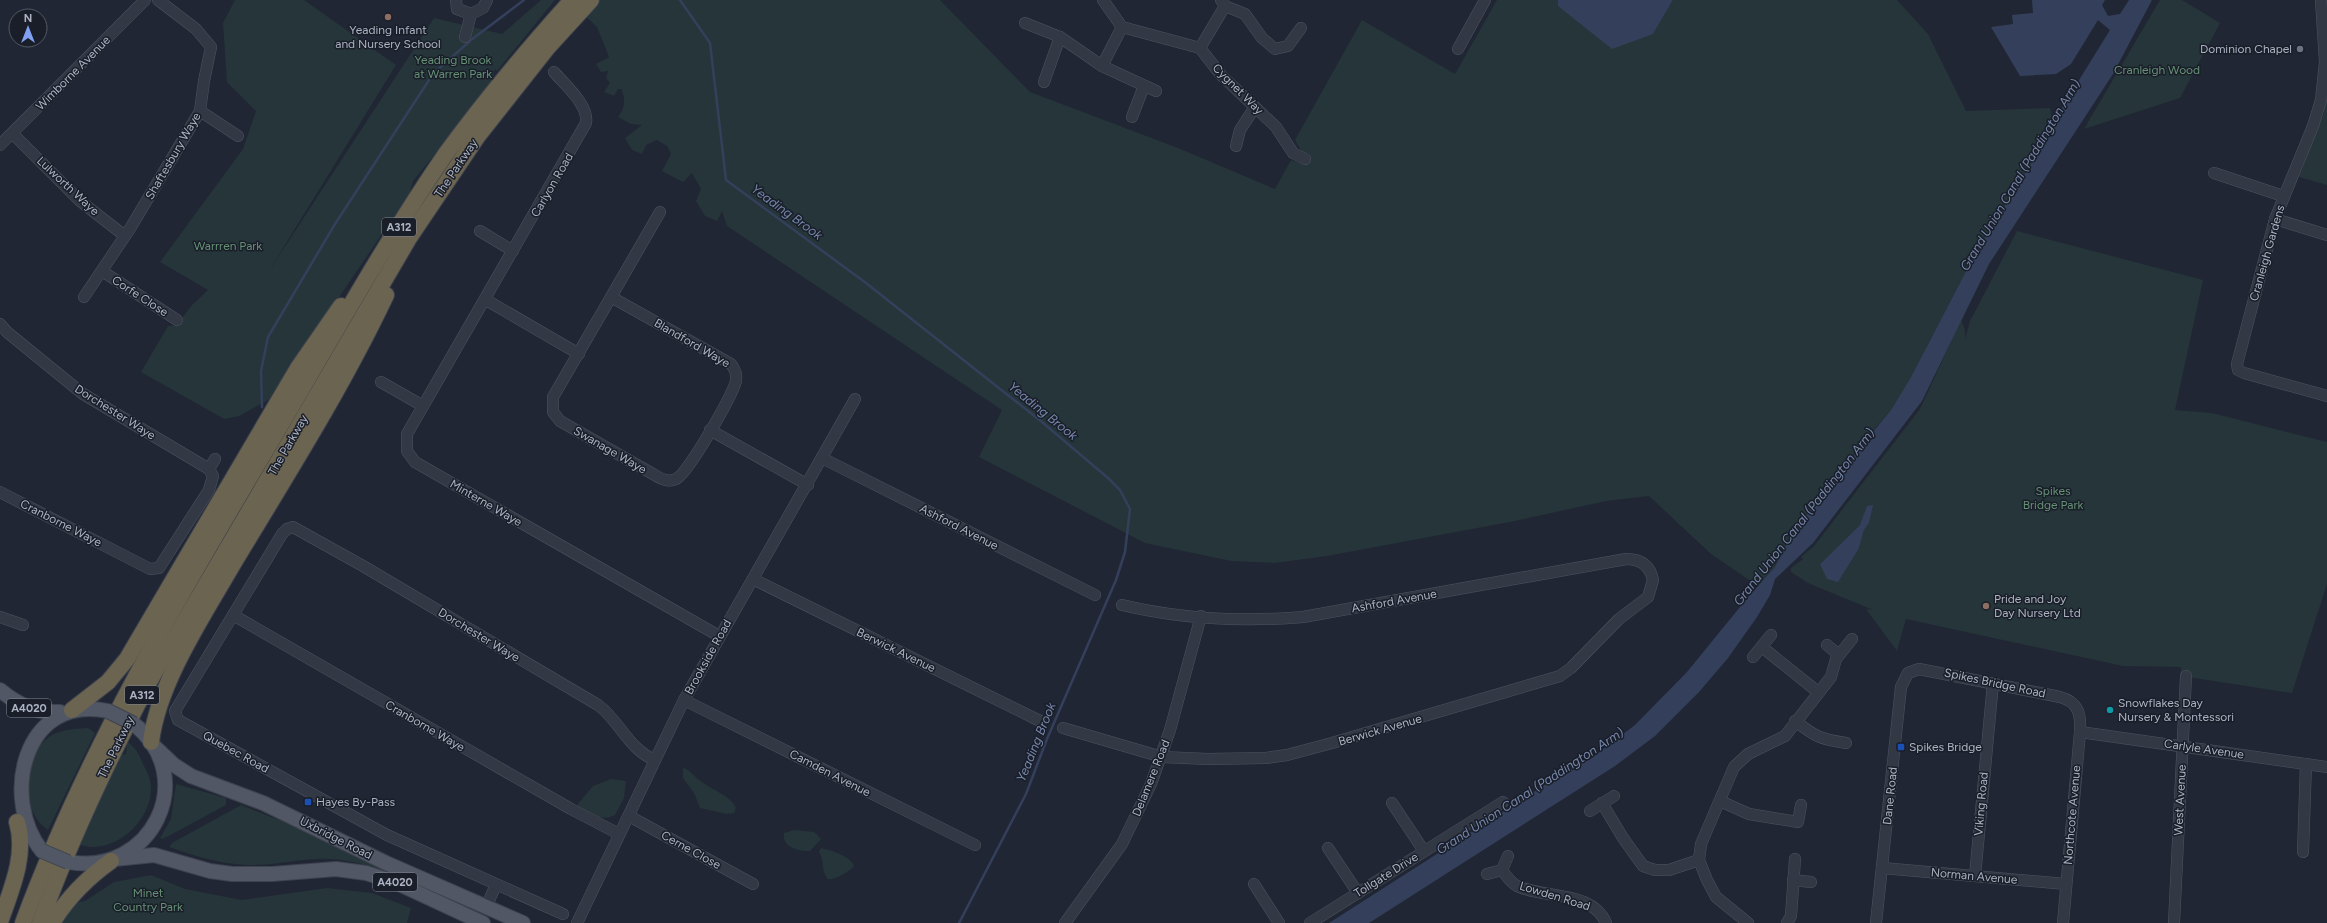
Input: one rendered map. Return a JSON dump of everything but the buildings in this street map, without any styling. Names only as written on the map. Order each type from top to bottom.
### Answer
[{"type":"highway","name":"The Parkway","points":[[40,923],[62,861],[116,745],[149,682],[403,234],[446,155],[536,40],[572,0]]},
{"type":"highway","name":"The Parkway","points":[[23,923],[48,856],[102,740],[137,673],[252,472],[403,234],[548,47],[591,0]]},
{"type":"highway","name":"A312","points":[[67,711],[108,682],[127,659],[312,344],[403,234]]},
{"type":"highway","name":"A312","points":[[152,744],[157,710],[173,674],[211,602],[348,370],[388,289],[403,234]]},
{"type":"highway","points":[[0,922],[19,860],[20,837],[13,813]]},
{"type":"highway","points":[[52,923],[73,893],[92,874],[113,860]]},
{"type":"main road","name":"A4020","points":[[0,690],[35,711],[67,711]]},
{"type":"main road","name":"Uxbridge Road","points":[[67,711],[89,708],[108,711],[134,724],[174,766],[191,776],[263,803],[381,860],[523,923]]},
{"type":"main road","points":[[13,813],[8,788],[9,776],[16,754],[31,731],[46,720],[67,711]]},
{"type":"main road","points":[[113,860],[130,851],[143,841],[153,828],[160,813],[164,795],[164,775],[152,744]]},
{"type":"main road","name":"Uxbridge Road","points":[[13,813],[28,838],[42,850],[68,862],[87,864],[154,855],[203,869],[232,874],[272,874],[336,869],[366,873],[397,883],[483,923]]},
{"type":"street","name":"Wimborne Avenue","points":[[0,145],[13,134],[145,0]]},
{"type":"street","name":"Shaftesbury Waye","points":[[84,296],[125,236],[200,111],[211,47],[196,29],[158,0]]},
{"type":"street","points":[[456,0],[457,9],[470,14],[483,8],[487,0]]},
{"type":"street","points":[[1103,0],[1122,26],[1200,48],[1223,3],[1244,14],[1262,38],[1276,50],[1288,46],[1301,28]]},
{"type":"street","points":[[1458,49],[1484,0]]},
{"type":"street","name":"Cranleigh Gardens","points":[[2321,0],[2325,53],[2322,92],[2313,126],[2283,196],[2275,219],[2237,368],[2244,373],[2326,393]]},
{"type":"street","points":[[465,36],[470,14]]},
{"type":"street","points":[[1025,23],[1060,38],[1102,66],[1144,86],[1156,90]]},
{"type":"street","points":[[1102,66],[1122,26]]},
{"type":"street","points":[[1044,82],[1060,38]]},
{"type":"street","name":"Cygnet Way","points":[[1200,48],[1220,76],[1276,127],[1293,153],[1305,160]]},
{"type":"street","name":"Carlyon Road","points":[[486,300],[586,123],[587,116],[583,107],[554,72]]},
{"type":"street","points":[[1132,117],[1144,86]]},
{"type":"street","points":[[1236,146],[1240,130],[1254,106]]},
{"type":"street","points":[[200,111],[238,136]]},
{"type":"street","name":"Lulworth Waye","points":[[13,134],[80,201],[125,236]]},
{"type":"street","points":[[2214,173],[2283,196]]},
{"type":"street","points":[[486,300],[579,354],[660,212]]},
{"type":"street","points":[[2275,219],[2327,235]]},
{"type":"street","points":[[480,231],[513,251]]},
{"type":"street","name":"Corfe Close","points":[[102,271],[177,320]]},
{"type":"street","name":"Blandford Waye","points":[[611,297],[733,367],[736,381],[710,430]]},
{"type":"street","name":"Minterne Waye","points":[[486,300],[423,406],[406,438],[407,451],[412,459],[719,636]]},
{"type":"street","name":"Dorchester Waye","points":[[0,324],[7,332],[83,394],[209,470]]},
{"type":"street","name":"Swanage Waye","points":[[579,354],[552,400],[553,412],[560,421],[653,474],[670,481],[685,473],[710,430]]},
{"type":"street","points":[[381,382],[423,406]]},
{"type":"street","name":"Brookside Road","points":[[577,923],[684,700],[719,636],[808,485],[855,399]]},
{"type":"street","points":[[710,430],[808,485]]},
{"type":"street","points":[[209,470],[215,458]]},
{"type":"street","name":"Ashford Avenue","points":[[822,458],[1095,595]]},
{"type":"street","name":"Cranborne Waye","points":[[0,492],[122,554],[140,566],[150,569],[159,568],[209,490],[213,476],[209,470]]},
{"type":"street","name":"Dorchester Waye","points":[[289,528],[296,528],[363,566],[598,705],[617,723],[633,746],[655,760]]},
{"type":"street","name":"Quebec Road","points":[[289,528],[282,534],[175,711],[176,718],[386,834],[563,914]]},
{"type":"street","name":"Ashford Avenue","points":[[1122,605],[1162,613],[1201,616],[1262,619],[1303,617],[1626,559],[1638,560],[1645,564],[1654,580]]},
{"type":"street","name":"Berwick Avenue","points":[[753,579],[1040,721]]},
{"type":"street","name":"Berwick Avenue","points":[[1063,728],[1162,757],[1208,759],[1266,758],[1287,755],[1552,680],[1571,668],[1618,619],[1645,600],[1651,593],[1654,580]]},
{"type":"street","name":"Cranborne Waye","points":[[233,615],[571,809],[619,834]]},
{"type":"street","name":"Delamere Road","points":[[1065,923],[1122,844],[1138,812],[1162,757],[1201,616]]},
{"type":"street","points":[[0,617],[23,625]]},
{"type":"street","points":[[1753,658],[1771,635]]},
{"type":"street","points":[[1748,923],[1716,897],[1699,860],[1701,844],[1734,766],[1748,754],[1772,744],[1785,736],[1795,721],[1831,677],[1839,655],[1852,639]]},
{"type":"street","points":[[1827,646],[1839,655]]},
{"type":"street","points":[[1762,647],[1818,692]]},
{"type":"street","name":"Spikes Bridge Road","points":[[1910,672],[1927,669],[2066,699],[2077,707]]},
{"type":"street","name":"Dane Road","points":[[1876,923],[1901,687],[1904,678],[1910,672]]},
{"type":"street","name":"West Avenue","points":[[2174,923],[2184,747],[2186,676]]},
{"type":"street","name":"Viking Road","points":[[1975,876],[1993,683]]},
{"type":"street","name":"Camden Avenue","points":[[684,700],[976,845]]},
{"type":"street","name":"Northcote Avenue","points":[[2063,923],[2080,732],[2080,715],[2077,707]]},
{"type":"street","points":[[1795,721],[1823,740],[1846,742]]},
{"type":"street","name":"Carlyle Avenue","points":[[2080,732],[2327,767]]},
{"type":"street","points":[[2303,852],[2306,764]]},
{"type":"street","points":[[1590,811],[1614,796]]},
{"type":"street","points":[[1720,801],[1749,814],[1798,822]]},
{"type":"street","name":"Tollgate Drive","points":[[1310,923],[1503,802]]},
{"type":"street","points":[[1392,803],[1424,851]]},
{"type":"street","points":[[1602,803],[1623,838],[1643,866],[1655,870],[1669,870],[1699,860]]},
{"type":"street","points":[[1797,833],[1801,806]]},
{"type":"street","name":"Cerne Close","points":[[628,816],[753,884]]},
{"type":"street","points":[[1328,848],[1358,893]]},
{"type":"street","points":[[1486,874],[1502,870],[1508,856]]},
{"type":"street","points":[[1787,923],[1791,916],[1795,859]]},
{"type":"street","name":"Norman Avenue","points":[[1882,868],[2066,884]]},
{"type":"street","name":"Lowden Road","points":[[1502,870],[1512,883],[1523,888],[1593,906],[1600,912],[1606,923]]},
{"type":"street","points":[[1793,880],[1811,882]]},
{"type":"street","points":[[1254,884],[1279,923]]},
{"type":"street","points":[[486,907],[496,885]]},
{"type":"green space","points":[[235,0],[304,0],[396,65],[269,271],[434,18],[502,34],[541,0],[555,0],[497,71],[495,69],[491,85],[413,181],[407,203],[382,234],[270,399],[239,416],[224,419],[141,372],[168,326],[177,325],[192,305],[208,290],[160,262],[243,149],[256,111],[227,82],[223,23]]},
{"type":"green space","points":[[594,0],[940,0],[1030,92],[1178,148],[1275,189],[1291,160],[1302,164],[1302,152],[1295,140],[1362,20],[1455,74],[1497,0],[1558,0],[1558,6],[1653,34],[1673,0],[1897,0],[1928,34],[1966,111],[2050,108],[2054,127],[1976,252],[1911,377],[1891,410],[1855,452],[1786,545],[1775,567],[1758,586],[1711,554],[1649,496],[1606,501],[1515,521],[1327,556],[1275,563],[1231,561],[1145,543],[979,457],[1002,410],[727,226],[722,211],[717,221],[705,216],[696,201],[701,189],[692,173],[683,182],[662,171],[671,154],[667,146],[657,140],[646,145],[642,154],[632,150],[625,138],[642,125],[631,124],[618,117],[624,103],[624,96],[621,89],[618,89],[614,96],[604,92],[610,83],[606,78],[608,71],[601,72],[596,64],[609,57],[597,27],[582,13]]},
{"type":"green space","name":"Cranleigh Wood","points":[[2160,0],[2182,0],[2220,23],[2180,98],[2084,129]]},
{"type":"green space","points":[[2327,99],[2327,185],[2299,177],[2323,115]]},
{"type":"green space","name":"Spikes Bridge Park","points":[[2017,231],[2203,280],[2175,410],[2212,413],[2327,442],[2327,584],[2292,693],[2181,676],[2181,667],[2123,666],[1906,619],[1897,651],[1866,609],[1873,610],[1808,583],[1791,572],[1791,568],[1803,559],[1801,557],[1814,546],[1920,409],[1961,320],[1965,330],[1965,339],[1970,321]],"holes":[[[1869,523],[1864,530],[1859,548],[1820,564],[1860,525]]]},
{"type":"green space","points":[[88,728],[95,733],[48,830],[38,821],[28,796],[27,782],[29,768],[34,755],[42,743],[56,733],[65,730]]},
{"type":"green space","points":[[127,742],[137,752],[150,780],[151,790],[149,803],[144,815],[126,835],[115,842],[103,846],[91,847],[78,844],[121,755],[126,754]]},
{"type":"green space","points":[[683,768],[703,783],[730,799],[736,808],[734,813],[727,814],[700,808],[694,793],[683,778]]},
{"type":"green space","points":[[611,779],[626,781],[624,798],[615,815],[600,818],[586,812],[577,805],[593,786]]},
{"type":"green space","points":[[176,784],[226,798],[226,805],[163,839],[160,838],[171,819]]},
{"type":"green space","points":[[241,805],[284,822],[383,868],[383,871],[334,859],[308,860],[265,865],[227,863],[169,847],[172,843]]},
{"type":"green space","points":[[794,830],[814,832],[821,839],[810,851],[796,849],[788,845],[784,838],[784,833]]},
{"type":"green space","points":[[821,848],[845,856],[854,866],[834,879],[828,879],[824,872],[821,855],[819,852]]},
{"type":"green space","name":"Minet Country Park","points":[[151,875],[185,889],[242,900],[327,888],[372,893],[411,908],[407,923],[59,923],[74,903],[85,901],[114,882]]},
{"type":"water","points":[[1558,0],[1673,0],[1653,34],[1612,49],[1558,6]]},
{"type":"water","points":[[2032,0],[2105,0],[2102,5],[2108,16],[2120,14],[2129,0],[2152,0],[2113,74],[1989,264],[1922,401],[1813,543],[1775,579],[1770,595],[1757,617],[1728,658],[1699,692],[1655,736],[1615,766],[1369,923],[1329,923],[1576,765],[1589,760],[1635,725],[1687,672],[1749,596],[1775,567],[1791,536],[1819,498],[1891,410],[1911,377],[1976,252],[2054,127],[2055,119],[2110,30],[2098,20],[2071,64],[2056,74],[2020,76],[1991,27],[2013,24],[2012,15],[2033,13]]},
{"type":"water","points":[[1873,505],[1869,523],[1864,530],[1859,548],[1838,582],[1827,579],[1820,564],[1860,525],[1867,506]]},
{"type":"waterway","points":[[262,407],[261,371],[268,337],[335,224],[433,74],[471,40],[524,0]]},
{"type":"waterway","name":"Yeading Brook","points":[[680,0],[710,43],[726,180],[866,283],[1042,422],[1108,478],[1120,490],[1130,509],[1125,552],[1116,580],[1047,739],[1026,794],[959,923]]},
{"type":"place","name":"Yeading Infant and Nursery School","points":[[388,17]]},
{"type":"place","name":"Dominion Chapel","points":[[2300,49]]},
{"type":"place","name":"Pride and Joy Day Nursery Ltd","points":[[1986,606]]},
{"type":"place","name":"Snowflakes Day Nursery & Montessori","points":[[2110,710]]},
{"type":"place","name":"Spikes Bridge","points":[[1901,747]]},
{"type":"place","name":"Hayes By-Pass","points":[[308,802]]},
{"type":"park label","name":"Yeading Brook at Warren Park","points":[[453,67]]},
{"type":"park label","name":"Warrren Park","points":[[228,246]]},
{"type":"water label","name":"Grand Union Canal (Paddington Arm)","points":[[2020,175]]},
{"type":"water label","name":"Grand Union Canal (Paddington Arm)","points":[[1804,517]]},
{"type":"water label","name":"Grand Union Canal (Paddington Arm)","points":[[1530,791]]}]
